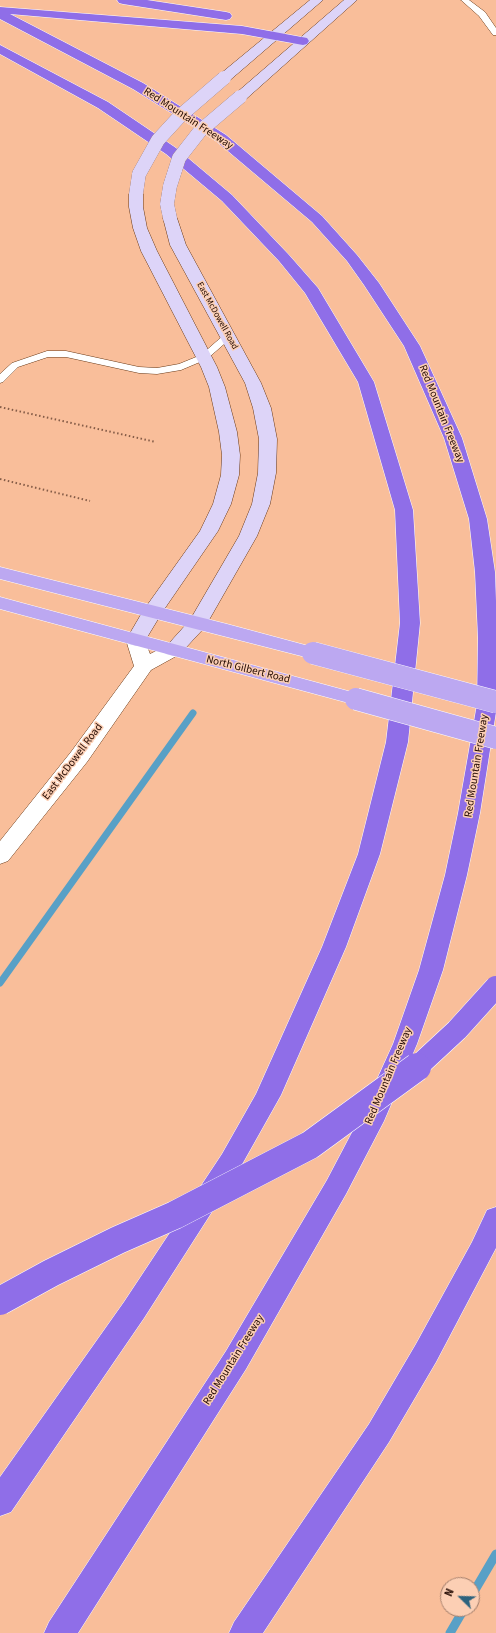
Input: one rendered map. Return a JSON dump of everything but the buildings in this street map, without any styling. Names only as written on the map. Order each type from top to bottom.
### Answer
[{"type":"highway","points":[[123,0],[248,19]]},
{"type":"highway","points":[[0,10],[242,30],[303,40]]},
{"type":"highway","name":"Red Mountain Freeway","points":[[0,14],[138,86],[221,138],[317,219],[352,258],[371,283],[412,346],[453,438],[478,519],[486,572],[488,638],[487,704],[470,814],[456,875],[431,970],[405,1044],[371,1121],[337,1187],[287,1273],[236,1360],[60,1633]]},
{"type":"highway","points":[[274,23],[315,30]]},
{"type":"highway","points":[[0,49],[102,105],[171,151],[227,198],[252,223],[312,291],[366,382],[404,510],[410,623],[397,742],[370,854],[334,947],[268,1095],[231,1161],[134,1310],[0,1502]]},
{"type":"highway","points":[[0,1301],[51,1273],[182,1211],[310,1145],[409,1074],[457,1030],[496,987]]},
{"type":"highway","points":[[245,1633],[379,1433],[426,1353],[484,1245],[496,1218]]},
{"type":"main road","points":[[136,640],[153,611],[209,531],[222,504],[230,475],[231,455],[224,410],[217,387],[204,356],[149,251],[140,228],[136,207],[139,174],[158,140],[180,116],[317,0]]},
{"type":"main road","name":"East McDowell Road","points":[[174,650],[198,623],[248,536],[261,504],[267,473],[268,439],[262,408],[254,383],[178,245],[167,204],[170,186],[179,158],[200,131],[303,40],[351,0]]},
{"type":"main road","points":[[0,573],[153,611],[496,702]]},
{"type":"main road","name":"North Gilbert Road","points":[[0,603],[309,685],[496,738]]},
{"type":"street","points":[[136,640],[144,666]]},
{"type":"street","name":"East McDowell Road","points":[[0,856],[79,757],[144,666],[174,650]]},
{"type":"lane","points":[[465,0],[482,14],[496,33]]},
{"type":"lane","points":[[0,380],[15,365],[47,354],[66,354],[139,370],[157,370],[181,367],[204,356],[228,336]]},
{"type":"path","points":[[0,407],[156,442]]},
{"type":"path","points":[[0,479],[90,501]]},
{"type":"waterway","points":[[0,983],[193,713]]},
{"type":"waterway","points":[[480,1581],[496,1554]]},
{"type":"waterway","points":[[450,1633],[459,1617]]}]
